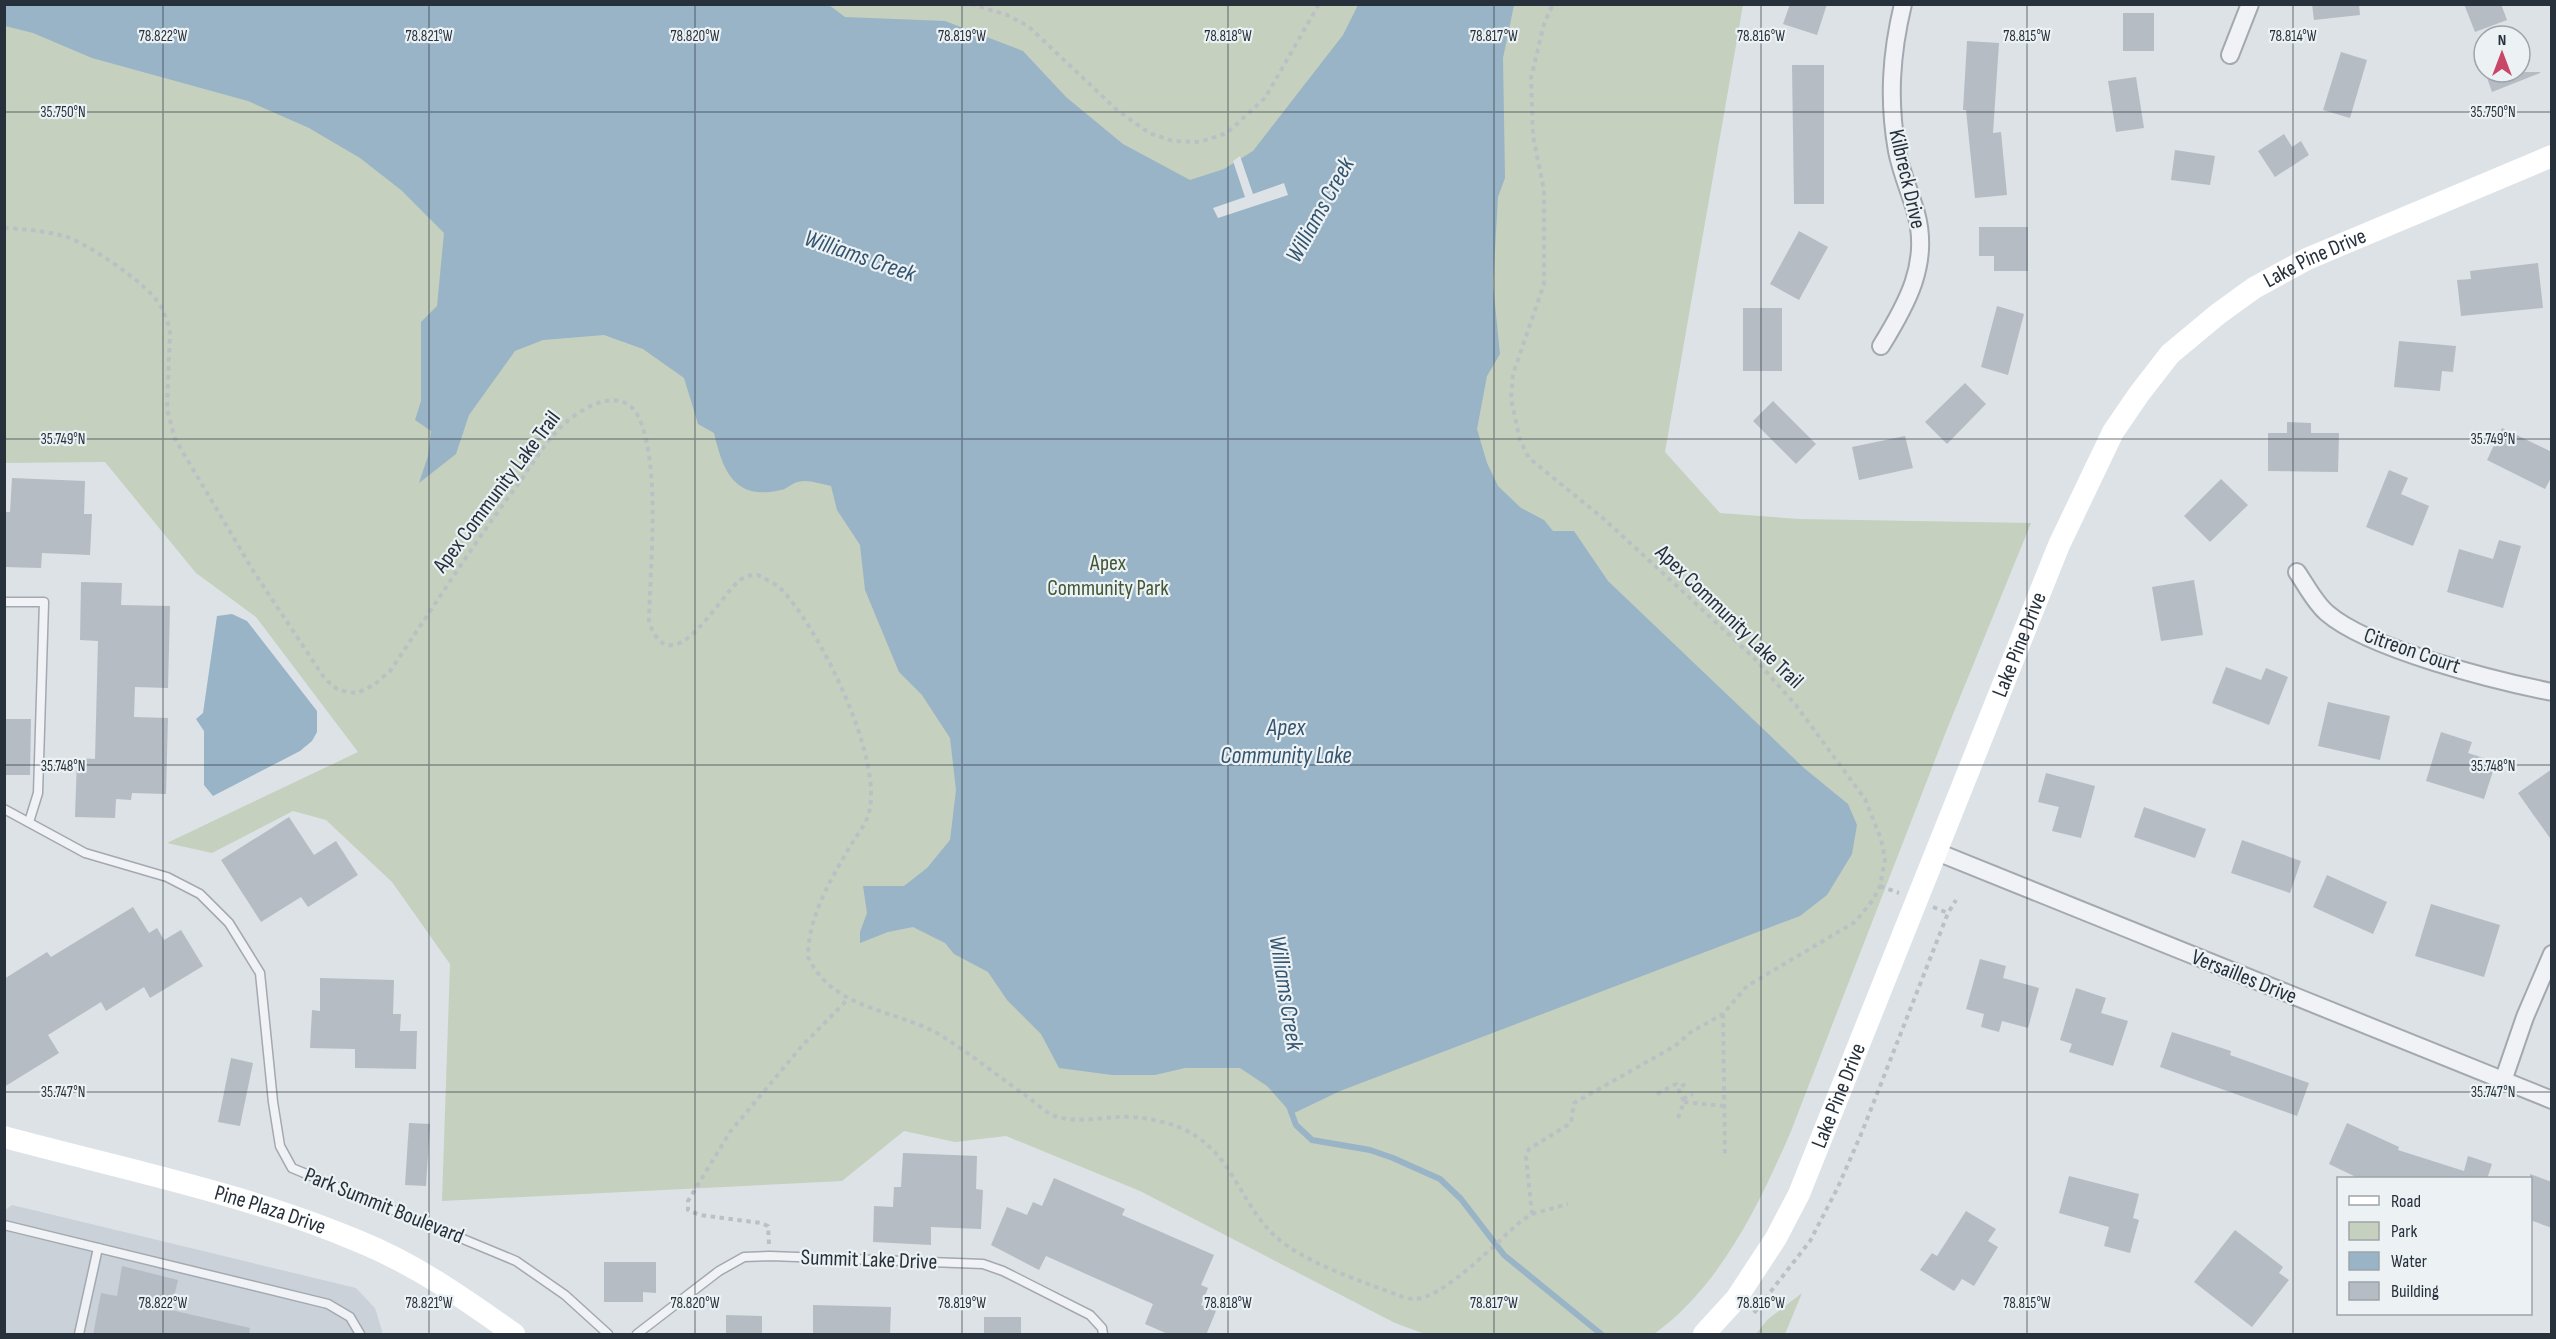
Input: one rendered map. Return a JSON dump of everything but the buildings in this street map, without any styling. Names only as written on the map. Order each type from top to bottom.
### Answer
[{"type":"main road","name":"Lake Pine Drive","points":[[1704,1335],[1736,1299],[1776,1238],[1799,1194],[2059,545],[2113,432],[2170,354],[2254,288],[2307,259],[2552,156]]},
{"type":"main road","name":"Pine Plaza Drive","points":[[4,1137],[246,1200],[359,1241],[436,1280],[514,1335]]},
{"type":"street","name":"Kilbreck Drive","points":[[1881,346],[1910,295],[1921,254],[1920,231],[1898,155],[1891,102],[1893,50],[1903,4]]},
{"type":"street","points":[[2230,55],[2250,4]]},
{"type":"street","name":"Citreon Court","points":[[2297,572],[2325,612],[2356,632],[2420,657],[2552,692]]},
{"type":"street","name":"Versailles Drive","points":[[1937,852],[2552,1100]]},
{"type":"street","points":[[2503,1081],[2525,1017],[2552,954]]},
{"type":"lane","points":[[4,602],[44,602],[38,793],[29,822]]},
{"type":"lane","name":"Park Summit Boulevard","points":[[4,809],[85,852],[167,877],[200,894],[229,923],[260,973],[280,1146],[292,1168],[516,1261],[565,1294],[609,1335]]},
{"type":"lane","points":[[4,1225],[328,1304],[350,1317],[360,1335]]},
{"type":"lane","points":[[80,1335],[98,1248]]},
{"type":"lane","name":"Summit Lake Drive","points":[[638,1335],[719,1271],[744,1257],[770,1256],[983,1264],[1003,1271],[1090,1315],[1102,1328],[1103,1335]]},
{"type":"path","points":[[971,4],[1007,15],[1028,26],[1117,110],[1149,133],[1173,141],[1200,142],[1227,134],[1265,98],[1319,4]]},
{"type":"path","name":"Apex Community Lake Trail","points":[[4,228],[35,230],[66,237],[90,249],[152,295],[167,320],[170,332],[167,409],[175,439],[254,572],[325,679],[347,692],[357,693],[374,685],[390,670],[481,534],[558,429],[591,405],[619,400],[629,405],[639,416],[651,468],[649,622],[654,636],[662,645],[669,646],[685,641],[741,579],[758,575],[780,587],[805,620],[854,716],[870,776],[872,797],[867,817],[812,923],[808,957],[813,967],[829,986],[848,999],[926,1026],[1054,1116],[1084,1119],[1122,1116],[1153,1120],[1200,1139],[1219,1156],[1236,1179],[1258,1219],[1296,1253],[1393,1293],[1415,1299],[1433,1294],[1453,1281],[1520,1222],[1532,1215],[1526,1157],[1529,1149],[1571,1123],[1574,1103],[1651,1061],[1691,1032],[1723,1014],[1747,986],[1855,922],[1868,909],[1880,886],[1885,859],[1881,839],[1865,799],[1795,704],[1754,658],[1677,586],[1605,520],[1529,458],[1520,440],[1511,399],[1513,374],[1544,284],[1544,190],[1533,136],[1531,78],[1544,24],[1553,4]]},
{"type":"path","points":[[1880,886],[1892,891]]},
{"type":"path","points":[[1751,1316],[1810,1241],[1838,1187],[1948,913],[1956,900]]},
{"type":"path","points":[[1940,910],[1948,913]]},
{"type":"path","points":[[770,1256],[768,1226],[761,1223],[700,1215],[688,1210],[688,1201],[730,1131],[801,1047],[848,999]]},
{"type":"path","points":[[1723,1014],[1725,1155]]},
{"type":"path","points":[[1678,1088],[1687,1083]]},
{"type":"path","points":[[1658,1094],[1676,1084],[1684,1100]]},
{"type":"path","points":[[1678,1118],[1684,1100],[1693,1094]]},
{"type":"path","points":[[1684,1100],[1724,1106]]},
{"type":"path","points":[[1532,1215],[1568,1204]]},
{"type":"shaded area","points":[[12,1205],[356,1288],[375,1308],[383,1334],[5,1334],[4,1211]]},
{"type":"green space","name":"Apex Community Park","points":[[4,5],[1743,5],[1665,452],[1720,513],[1799,519],[2031,523],[1947,729],[1791,1131],[1766,1186],[1736,1242],[1718,1268],[1678,1315],[1654,1334],[1425,1334],[1395,1323],[1140,1191],[1006,1136],[955,1142],[904,1131],[842,1181],[442,1201],[450,964],[392,882],[326,820],[293,811],[212,853],[167,843],[358,752],[256,617],[196,573],[105,462],[5,463]]},
{"type":"green space","points":[[1802,1293],[1785,1334],[1756,1334],[1767,1320]]},
{"type":"water","name":"Apex Community Lake","points":[[5,4],[829,5],[845,17],[945,21],[1023,51],[1066,97],[1123,144],[1190,180],[1224,169],[1253,151],[1343,35],[1358,5],[1514,5],[1503,58],[1505,178],[1498,197],[1493,285],[1500,354],[1487,376],[1477,429],[1487,463],[1498,486],[1521,508],[1544,520],[1553,531],[1574,531],[1608,581],[1804,768],[1848,804],[1857,825],[1852,854],[1827,895],[1800,916],[1340,1091],[1292,1114],[1267,1086],[1240,1068],[1185,1068],[1155,1075],[1112,1075],[1059,1068],[1041,1034],[1007,1000],[988,972],[954,954],[945,943],[913,927],[888,932],[860,943],[860,932],[867,913],[863,886],[904,886],[927,868],[950,840],[956,790],[950,738],[922,695],[899,672],[865,590],[860,545],[837,510],[831,486],[802,481],[783,489],[765,492],[742,487],[727,471],[714,433],[698,424],[684,378],[643,349],[604,335],[543,340],[515,351],[469,415],[456,454],[419,483],[428,456],[431,431],[415,420],[421,401],[421,322],[437,306],[444,233],[401,190],[360,158],[309,128],[248,101],[92,58],[33,33],[5,26]]},
{"type":"water","points":[[232,614],[247,621],[317,711],[317,732],[312,741],[300,751],[213,796],[204,785],[204,731],[196,719],[203,713],[217,616]]},
{"type":"pier","points":[[1240,156],[1253,194],[1284,183],[1288,195],[1218,218],[1213,208],[1245,197],[1233,161]]},
{"type":"waterway","name":"Williams Creek","points":[[1289,1106],[1296,1125],[1312,1140],[1370,1150],[1440,1179],[1461,1199],[1504,1255],[1601,1334]]}]
